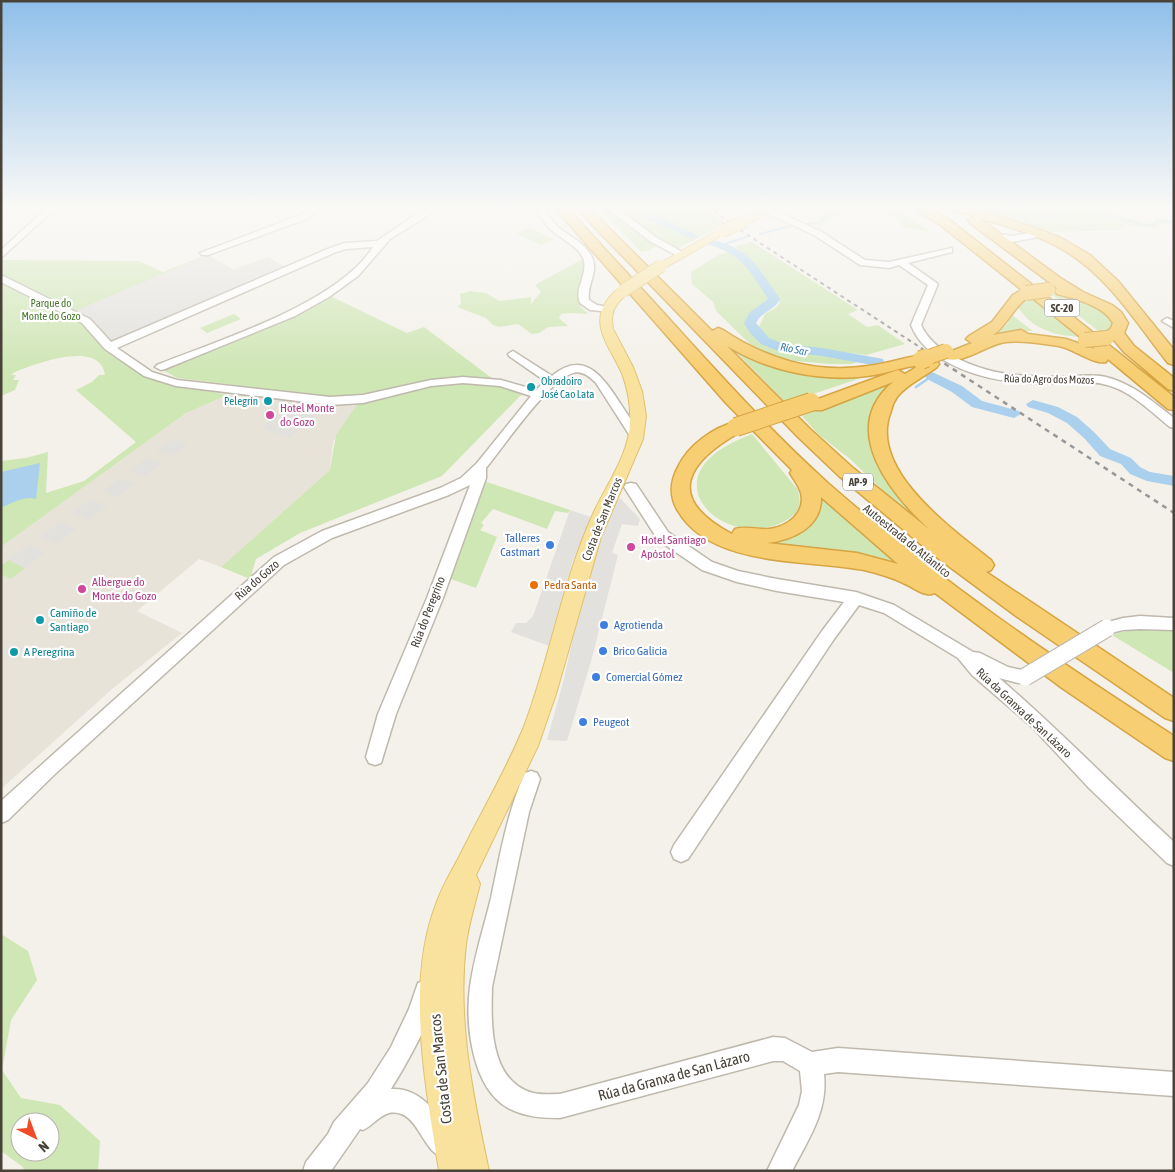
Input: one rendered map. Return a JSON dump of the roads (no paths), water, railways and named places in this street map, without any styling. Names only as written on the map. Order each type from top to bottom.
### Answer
[{"type":"highway","points":[[608,261],[730,397],[777,446],[827,491],[956,598],[1067,678],[1174,750]]},
{"type":"highway","name":"Autoestrada do Atlántico","points":[[619,261],[748,398],[830,478],[910,545],[969,590],[1174,734]]},
{"type":"highway","name":"Autoestrada do Atlántico","points":[[634,261],[804,434],[846,472],[935,545],[1009,600],[1174,711]]},
{"type":"highway","points":[[645,261],[713,329],[737,346],[751,353],[793,367],[834,372],[870,370],[926,362]]},
{"type":"highway","points":[[986,261],[1016,286],[1021,305]]},
{"type":"highway","name":"SC-20","points":[[994,261],[1174,405]]},
{"type":"highway","name":"SC-20","points":[[1003,261],[1174,397]]},
{"type":"highway","points":[[1013,261],[1035,277],[1096,301],[1112,311],[1120,322],[1120,326],[1111,335],[1078,340],[1051,335],[1031,334],[996,339],[950,353],[912,369],[714,439],[696,453],[687,464],[682,476],[680,489],[682,501],[688,512],[700,525],[717,535],[743,545],[774,551],[857,561],[897,572],[925,584],[975,616],[1056,675],[1067,678]]},
{"type":"highway","points":[[1029,261],[1072,293]]},
{"type":"highway","points":[[1087,261],[1097,268],[1174,360]]},
{"type":"highway","points":[[980,266],[1008,286],[1021,305],[1051,335]]},
{"type":"highway","points":[[950,353],[987,333],[1021,305],[1048,290],[1072,293]]},
{"type":"highway","points":[[1111,335],[1174,386]]},
{"type":"highway","points":[[1008,337],[1051,340],[1077,346],[1101,359],[1140,393],[1174,414]]},
{"type":"highway","points":[[1078,340],[1098,353],[1140,393]]},
{"type":"highway","points":[[926,362],[891,393],[881,408],[877,435],[881,453],[887,467],[901,488],[955,541],[1012,587],[1174,700]]},
{"type":"highway","points":[[739,430],[702,456],[690,477],[689,493],[697,510],[725,530],[736,534],[769,536],[792,528],[809,513],[812,506],[810,489],[800,473],[778,452],[777,446]]},
{"type":"main road","points":[[634,419],[626,365],[608,336],[606,323],[608,310],[623,291],[670,261]]},
{"type":"main road","name":"Costa de San Marcos","points":[[455,1171],[439,1072],[435,1033],[434,1002],[438,954],[445,913],[474,854],[518,786],[523,754],[537,722],[550,682],[587,552],[624,490],[634,419]]},
{"type":"main road","name":"Costa de San Marcos","points":[[473,1171],[456,1081],[450,1007],[450,976],[455,929],[474,854]]},
{"type":"street","points":[[109,347],[307,261]]},
{"type":"street","points":[[161,368],[291,314],[325,295],[355,274],[368,261]]},
{"type":"street","points":[[588,261],[589,269],[583,288],[584,301],[594,308],[608,310]]},
{"type":"street","points":[[860,261],[863,263],[888,265],[906,261]]},
{"type":"street","name":"Rúa do Agro dos Mozos","points":[[900,262],[933,284],[931,294],[922,308],[916,325],[920,335],[930,347],[964,367],[998,378],[1022,381],[1103,380],[1140,393]]},
{"type":"street","points":[[1,278],[86,321],[109,347],[148,374],[162,380],[224,390],[342,401],[363,399],[431,383],[463,380],[500,384],[538,395]]},
{"type":"street","points":[[513,354],[553,382]]},
{"type":"street","name":"Rúa do Gozo","points":[[1,814],[278,560],[321,537],[456,486],[471,477],[538,395],[564,371],[572,369],[592,373],[603,384],[616,408],[634,419]]},
{"type":"street","points":[[1140,393],[1174,424]]},
{"type":"street","name":"Rúa do Peregrino","points":[[375,757],[387,714],[435,598],[467,507],[480,478],[480,468]]},
{"type":"street","name":"Rúa da Granxa de San Lázaro","points":[[624,490],[663,536],[706,566],[737,576],[778,585],[856,598],[889,609],[964,653],[978,670],[1038,722],[1096,782],[1174,856]]},
{"type":"street","points":[[681,852],[828,635],[856,598]]},
{"type":"street","points":[[964,653],[1004,674],[1014,677],[1025,677],[1107,628],[1131,623],[1174,624]]},
{"type":"street","points":[[518,786],[530,767],[523,754]]},
{"type":"street","name":"Rúa da Granxa de San Lázaro","points":[[518,786],[520,812],[481,987],[478,1015],[483,1050],[497,1082],[512,1098],[534,1106],[560,1106],[772,1049],[785,1050],[811,1064]]},
{"type":"street","points":[[318,1169],[337,1143],[343,1131],[376,1092],[406,1041],[419,1013],[438,954]]},
{"type":"street","points":[[779,1171],[811,1108],[814,1091],[811,1064],[838,1060],[1174,1084]]},
{"type":"street","points":[[337,1143],[345,1138],[374,1107],[384,1102],[404,1102],[417,1109],[430,1123],[441,1147],[445,1171]]},
{"type":"water","points":[[40,463],[36,499],[23,499],[2,507],[1,472]]},
{"type":"waterway","name":"Río Sar","points":[[747,261],[756,271],[774,299],[773,302],[754,315],[750,323],[765,341],[782,348],[822,352],[878,362]]},
{"type":"waterway","points":[[916,387],[932,376]]},
{"type":"waterway","name":"Río Sar","points":[[932,376],[957,389],[977,404],[1014,414]]},
{"type":"waterway","name":"Río Sar","points":[[1033,404],[1053,410],[1072,420],[1101,449],[1110,456],[1126,461],[1135,471],[1147,476],[1174,481]]},
{"type":"railway","points":[[787,261],[938,359]]},
{"type":"railway","points":[[936,358],[1174,513]]},
{"type":"place","name":"Obradoiro José Cao Lata","points":[[531,387]]},
{"type":"place","name":"Pelegrín","points":[[268,401]]},
{"type":"place","name":"Hotel Monte do Gozo","points":[[270,415]]},
{"type":"place","name":"Talleres Castmart","points":[[550,545]]},
{"type":"place","name":"Hotel Santiago Apóstol","points":[[631,547]]},
{"type":"place","name":"Pedra Santa","points":[[534,585]]},
{"type":"place","name":"Albergue do Monte do Gozo","points":[[82,589]]},
{"type":"place","name":"Camiño de Santiago","points":[[40,620]]},
{"type":"place","name":"Agrotienda","points":[[604,625]]},
{"type":"place","name":"Brico Galicia","points":[[603,651]]},
{"type":"place","name":"A Peregrina","points":[[14,652]]},
{"type":"place","name":"Comercial Gómez","points":[[596,677]]},
{"type":"place","name":"Peugeot","points":[[583,722]]},
{"type":"park label","name":"Parque do Monte do Gozo","points":[[51,309]]}]
